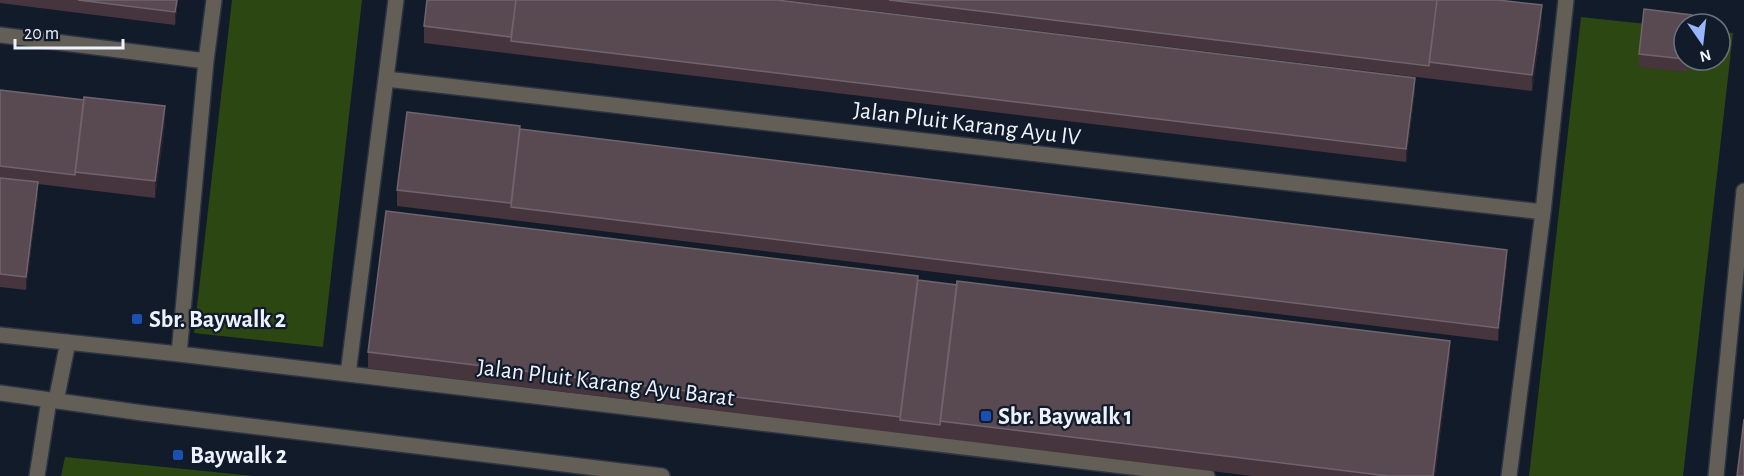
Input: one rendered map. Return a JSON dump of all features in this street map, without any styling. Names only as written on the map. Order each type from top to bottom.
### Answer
[{"type":"street","points":[[179,354],[206,62],[214,0]]},
{"type":"street","points":[[348,374],[396,0]]},
{"type":"street","points":[[1509,476],[1543,212],[1566,0]]},
{"type":"street","points":[[0,35],[206,62]]},
{"type":"street","name":"Jalan Pluit Karang Ayu IV","points":[[386,79],[1543,212]]},
{"type":"street","points":[[1716,476],[1744,191]]},
{"type":"street","name":"Jalan Pluit Karang Ayu Barat","points":[[0,335],[179,354],[1206,476]]},
{"type":"street","points":[[37,476],[52,400],[68,342]]},
{"type":"street","points":[[0,393],[662,476]]},
{"type":"green space","points":[[232,0],[362,0],[323,347],[194,333]]},
{"type":"green space","points":[[1581,17],[1672,27],[1672,72],[1729,72],[1683,476],[1529,476]]},
{"type":"green space","points":[[65,457],[254,476],[61,476]]},
{"type":"building","points":[[78,0],[177,0],[175,12]]},
{"type":"building","points":[[427,0],[516,0],[511,37],[424,26]]},
{"type":"building","points":[[516,0],[777,0],[1415,78],[1406,149],[511,41]]},
{"type":"building","points":[[889,0],[1437,0],[1429,66]]},
{"type":"building","points":[[1437,0],[1498,0],[1542,5],[1532,75],[1429,62]]},
{"type":"building","points":[[1644,9],[1672,12],[1672,58],[1639,54]]},
{"type":"building","points":[[0,90],[84,100],[75,175],[0,166]]},
{"type":"building","points":[[84,97],[165,106],[155,181],[75,172]]},
{"type":"building","points":[[407,112],[520,126],[511,203],[397,190]]},
{"type":"building","points":[[520,129],[1507,250],[1498,328],[511,207]]},
{"type":"building","points":[[0,178],[38,182],[26,277],[0,274]]},
{"type":"building","points":[[386,211],[918,276],[900,417],[368,352]]},
{"type":"building","points":[[918,280],[957,285],[940,425],[900,420]]},
{"type":"building","points":[[957,281],[1450,341],[1433,476],[1388,476],[940,421]]},
{"type":"building","points":[[1744,419],[1744,476],[1737,476]]},
{"type":"place","name":"Sbr. Baywalk 2","points":[[137,319]]},
{"type":"place","name":"Sbr. Baywalk 1","points":[[986,416]]},
{"type":"place","name":"Baywalk 2","points":[[178,455]]}]
